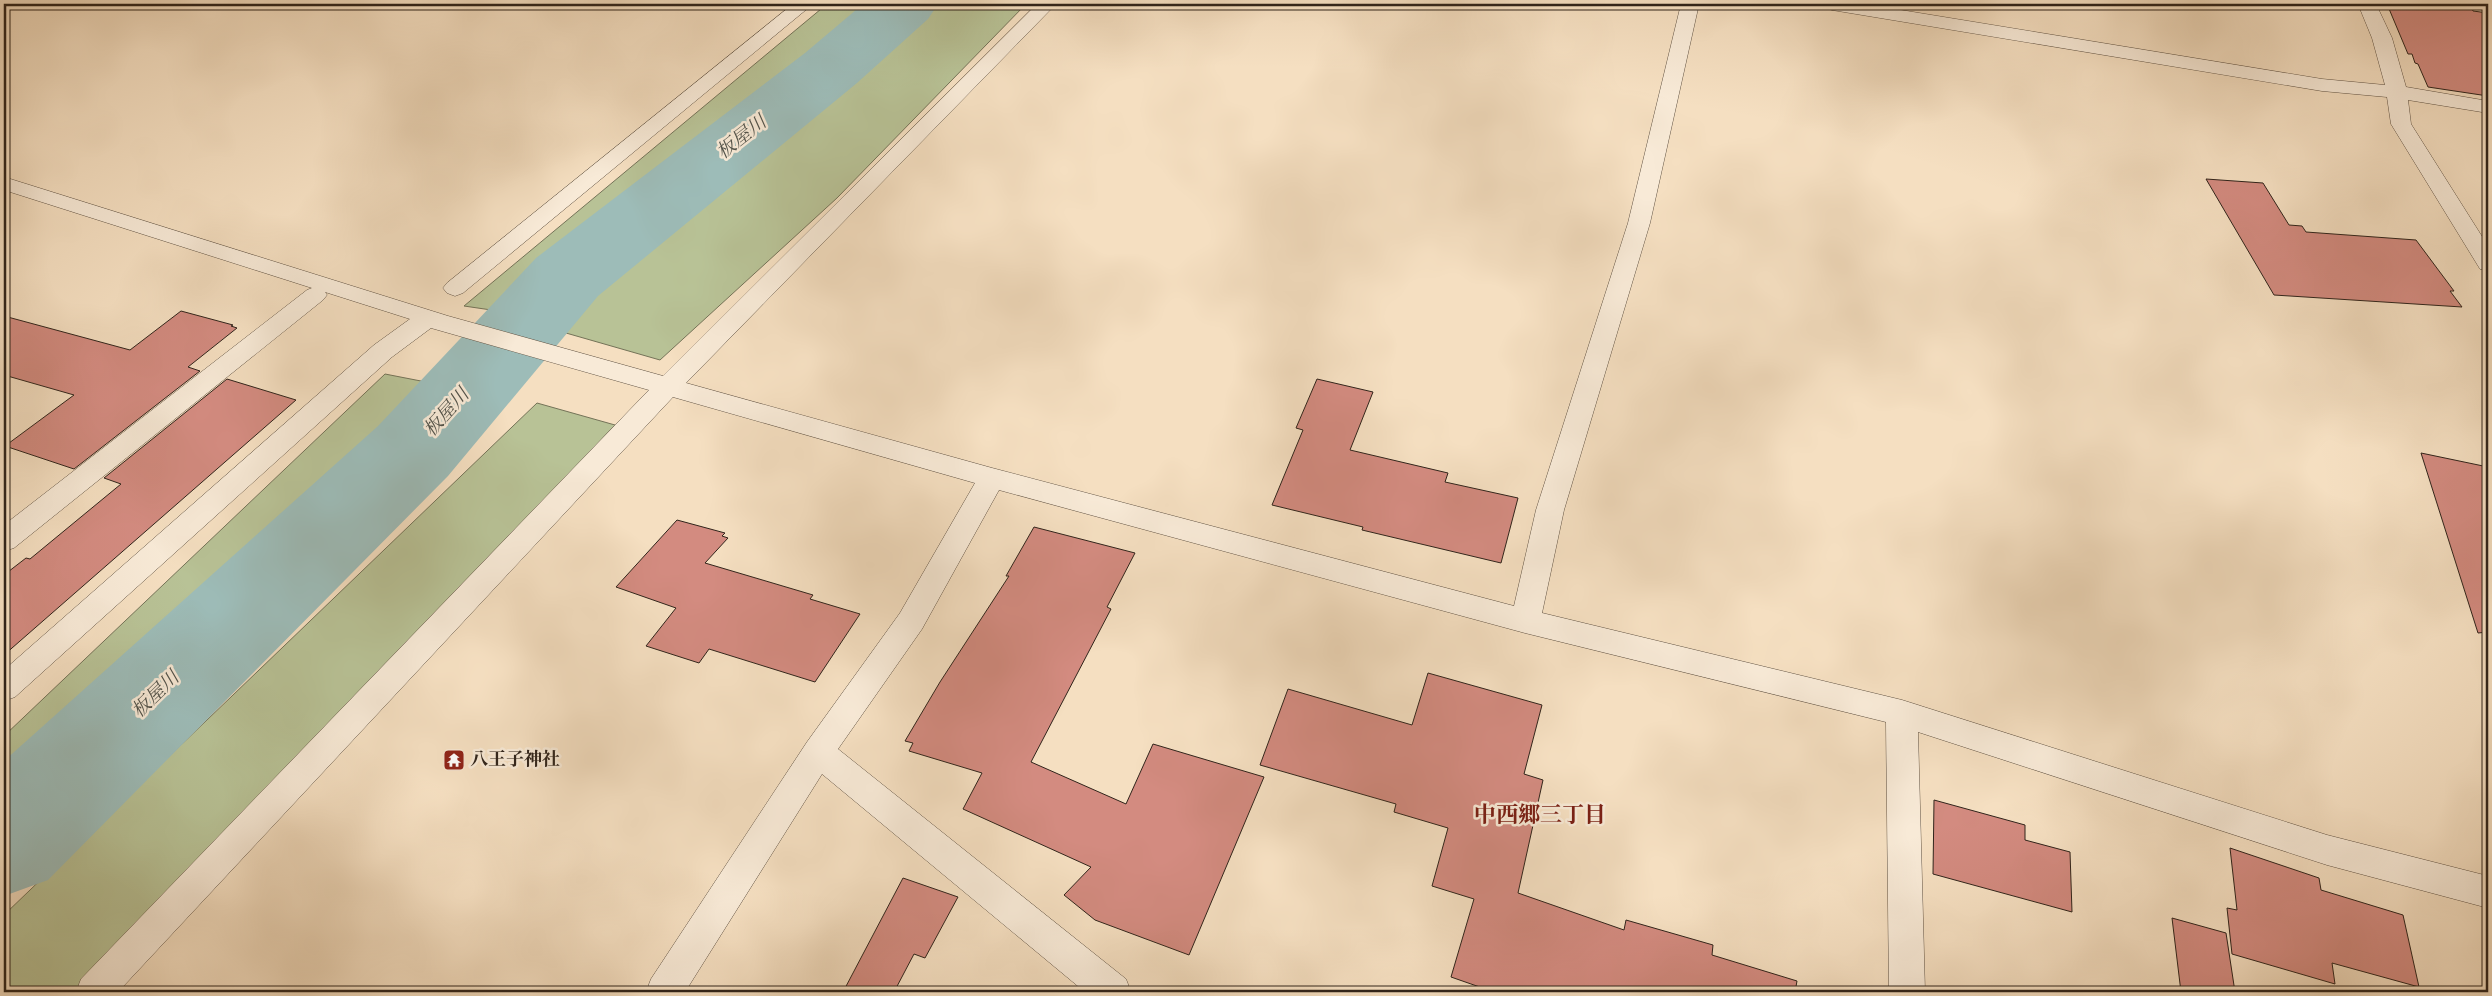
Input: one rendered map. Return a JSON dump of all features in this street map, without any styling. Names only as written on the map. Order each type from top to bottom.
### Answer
[{"type":"street","points":[[455,288],[804,4]]},
{"type":"street","points":[[94,992],[669,385],[1047,4]]},
{"type":"street","points":[[1525,621],[1550,510],[1639,223],[1690,4]]},
{"type":"street","points":[[1832,4],[2302,82],[2397,92],[2488,108]]},
{"type":"street","points":[[2367,4],[2382,38],[2397,92],[2401,124],[2488,264]]},
{"type":"street","points":[[4,183],[434,320],[992,478],[1525,621],[1902,713],[2327,850],[2488,892]]},
{"type":"street","points":[[4,540],[315,294]]},
{"type":"street","points":[[4,688],[383,351],[434,320]]},
{"type":"street","points":[[664,992],[818,752],[911,621],[992,478]]},
{"type":"street","points":[[1902,713],[1906,992]]},
{"type":"street","points":[[818,752],[1113,992]]},
{"type":"green space","points":[[827,4],[878,4],[505,312],[464,306]]},
{"type":"green space","points":[[939,4],[1026,4],[837,198],[660,360],[566,333],[592,285],[863,60]]},
{"type":"green space","points":[[385,374],[426,382],[4,791],[4,736]]},
{"type":"green space","points":[[537,403],[615,425],[88,992],[4,992],[4,915]]},
{"type":"building","points":[[2387,4],[2470,4],[2473,11],[2488,13],[2488,96],[2428,87],[2412,54],[2408,54]]},
{"type":"building","points":[[2206,179],[2263,183],[2289,225],[2302,226],[2306,232],[2416,240],[2454,291],[2450,291],[2462,307],[2274,295]]},
{"type":"building","points":[[181,311],[233,325],[231,326],[237,328],[188,367],[200,371],[74,469],[5,446],[74,395],[4,375],[4,316],[130,350]]},
{"type":"building","points":[[227,379],[296,400],[4,655],[4,575],[26,558],[30,559],[121,484],[104,478]]},
{"type":"building","points":[[1317,379],[1373,392],[1350,450],[1448,473],[1445,482],[1518,498],[1501,563],[1362,530],[1363,527],[1272,505],[1303,430],[1296,428]]},
{"type":"building","points":[[2421,453],[2488,467],[2488,632],[2478,633]]},
{"type":"building","points":[[677,520],[725,533],[722,536],[728,538],[705,563],[813,595],[810,599],[860,614],[815,682],[709,649],[699,663],[646,646],[676,608],[616,587]]},
{"type":"building","points":[[1034,527],[1135,553],[1107,607],[1111,609],[1031,762],[1126,804],[1153,744],[1264,777],[1189,955],[1095,920],[1064,895],[1091,867],[963,809],[982,773],[909,751],[913,743],[905,741],[940,682],[1009,576],[1006,576]]},
{"type":"building","points":[[1428,673],[1542,705],[1524,774],[1543,780],[1518,893],[1624,930],[1626,920],[1713,945],[1712,955],[1797,981],[1795,992],[1494,992],[1451,977],[1474,899],[1432,886],[1448,828],[1394,812],[1396,804],[1260,765],[1288,689],[1412,725]]},
{"type":"building","points":[[1934,800],[2025,825],[2025,840],[2070,852],[2072,912],[1933,874]]},
{"type":"building","points":[[2230,848],[2319,878],[2321,890],[2403,915],[2419,987],[2332,963],[2335,984],[2232,954],[2227,908],[2237,910]]},
{"type":"building","points":[[903,878],[958,897],[925,958],[914,954],[894,992],[843,992]]},
{"type":"building","points":[[2172,918],[2226,933],[2235,992],[2181,992]]},
{"type":"waterway","name":"板屋川","points":[[4,840],[413,451],[567,277],[831,68],[904,4]]},
{"type":"place","name":"八王子神社","points":[[454,760]]},
{"type":"district","name":"中西郷三丁目","points":[[1540,816]]}]
